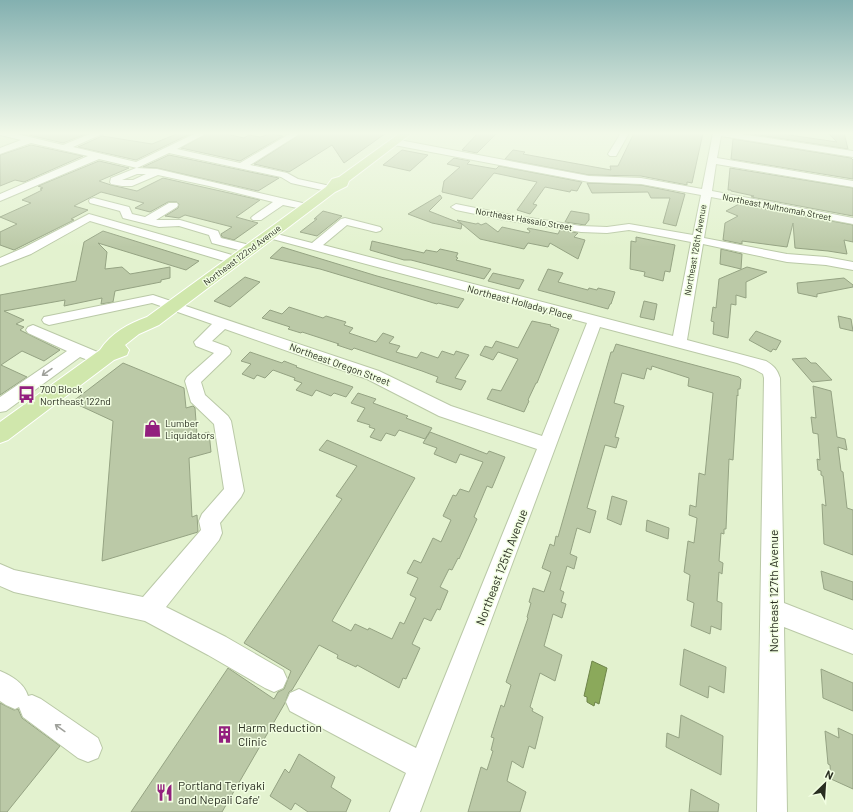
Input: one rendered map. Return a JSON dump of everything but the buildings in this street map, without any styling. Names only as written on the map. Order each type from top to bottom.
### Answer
[{"type":"main road","name":"Northeast 122nd Avenue","points":[[0,434],[104,358],[123,348],[149,330],[153,321],[331,189],[343,184],[343,180],[355,171]]},
{"type":"street","points":[[0,198],[63,171]]},
{"type":"street","points":[[264,171],[284,175],[295,181],[331,189]]},
{"type":"street","name":"Northeast Multnomah Street","points":[[546,171],[589,179],[641,181],[853,221]]},
{"type":"street","name":"Northeast 126th Avenue","points":[[678,343],[710,171]]},
{"type":"street","points":[[776,171],[853,184]]},
{"type":"street","points":[[157,172],[307,207]]},
{"type":"street","points":[[94,201],[125,209],[127,216],[159,224],[180,224],[214,234],[216,240],[250,249]]},
{"type":"street","points":[[257,218],[281,201]]},
{"type":"street","points":[[146,221],[174,205]]},
{"type":"street","name":"Northeast Hassalo Street","points":[[456,207],[505,217],[593,230],[639,228],[697,240],[789,263],[826,261],[853,266]]},
{"type":"street","points":[[0,262],[27,250],[89,217],[235,260]]},
{"type":"street","points":[[314,247],[345,221],[376,229]]},
{"type":"street","points":[[593,230],[599,242]]},
{"type":"street","name":"Northeast Holladay Place","points":[[269,235],[753,363],[770,371]]},
{"type":"street","name":"Northeast Oregon Street","points":[[49,320],[153,299],[374,375],[445,411],[548,445]]},
{"type":"street","name":"Northeast 125th Avenue","points":[[405,812],[595,322]]},
{"type":"street","points":[[148,610],[212,532],[209,521],[234,491],[222,421],[198,398],[193,381],[222,354],[223,351],[201,342],[223,323]]},
{"type":"street","points":[[33,330],[79,350],[104,358]]},
{"type":"street","points":[[0,406],[79,350]]},
{"type":"street","name":"Northeast 127th Avenue","points":[[770,371],[772,378],[772,812]]},
{"type":"street","points":[[0,409],[20,419]]},
{"type":"street","points":[[0,575],[14,581],[148,610],[217,646],[274,679]]},
{"type":"street","points":[[773,612],[853,642]]},
{"type":"street","points":[[16,696],[88,748]]},
{"type":"street","points":[[299,702],[422,767]]},
{"type":"shaded area","points":[[592,661],[607,668],[599,704],[595,702],[594,706],[587,702],[587,697],[584,696]]},
{"type":"place","name":"700 Block Northeast 122nd","points":[[27,395]]},
{"type":"place","name":"Lumber Liquidators","points":[[152,429]]},
{"type":"place","name":"Harm Reduction Clinic","points":[[225,734]]},
{"type":"place","name":"Portland Teriyaki and Nepali Cafe'","points":[[165,792]]}]
